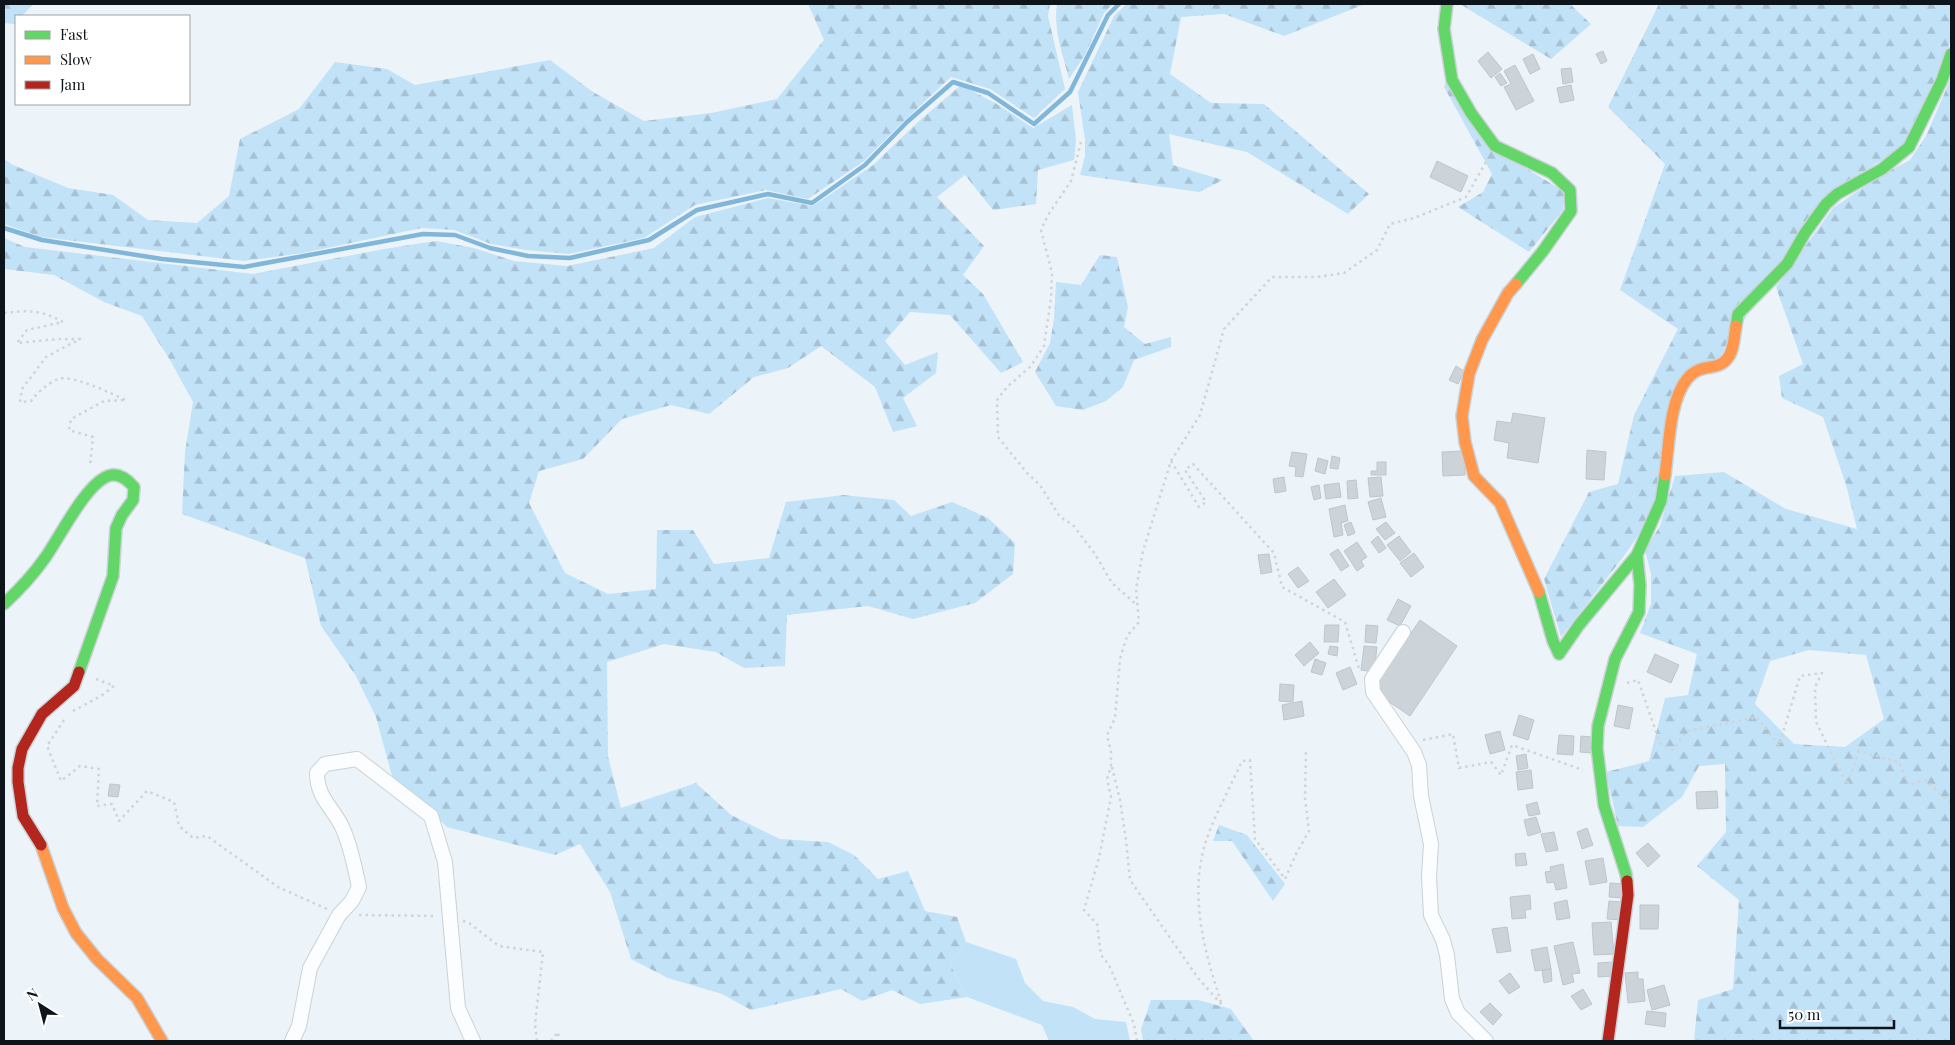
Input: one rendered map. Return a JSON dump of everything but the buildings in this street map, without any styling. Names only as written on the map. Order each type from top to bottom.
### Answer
[{"type":"street","points":[[1447,4],[1444,29],[1452,80],[1471,113],[1495,146],[1552,173],[1570,190],[1571,211],[1543,251],[1508,293],[1482,340],[1469,374],[1462,416],[1465,442],[1474,476],[1500,503],[1537,585],[1553,641],[1559,654],[1579,625],[1637,555],[1662,501],[1674,412],[1678,394],[1686,380],[1694,371],[1718,366],[1727,360],[1732,350],[1738,314],[1787,264],[1805,233],[1826,204],[1837,194],[1882,170],[1909,147],[1942,80],[1951,54]]},
{"type":"street","points":[[4,604],[29,580],[90,490],[105,477],[118,474],[134,486],[133,500],[122,515],[116,528],[113,576],[74,686],[42,714],[22,749],[18,768],[18,782],[23,816],[41,845],[60,901],[76,933],[97,959],[137,998],[162,1041]]},
{"type":"street","points":[[1608,1041],[1628,895],[1626,874],[1604,806],[1597,748],[1598,726],[1615,659],[1639,612],[1640,585],[1637,555]]},
{"type":"street","points":[[1403,632],[1372,679],[1371,685],[1373,692],[1420,765],[1421,796],[1431,844],[1429,876],[1431,914],[1443,940],[1447,955],[1452,999],[1458,1013],[1482,1039]]},
{"type":"street","points":[[292,1041],[300,1026],[310,968],[339,915],[352,901],[358,887],[343,829],[325,803],[317,784],[317,773],[325,764],[357,759],[431,816],[445,862],[451,916],[452,963],[458,1008],[473,1041]]},
{"type":"path","points":[[1081,142],[1071,181],[1048,214],[1041,230],[1052,273],[1051,298],[1044,346],[1031,366],[1007,387],[998,400],[998,437],[1027,473],[1040,485],[1060,517],[1073,525],[1095,554],[1112,583],[1137,605]]},
{"type":"path","points":[[1306,749],[1305,798],[1309,831],[1285,879],[1255,839],[1250,760],[1242,761],[1206,844],[1200,880],[1199,916],[1222,1005],[1198,978],[1130,880],[1120,800],[1111,766],[1111,752],[1107,735],[1116,718],[1120,660],[1127,636],[1139,622],[1136,589],[1142,551],[1171,461],[1200,414],[1224,329],[1272,278],[1344,274],[1378,250],[1390,224],[1414,218],[1466,197],[1495,146]]},
{"type":"path","points":[[4,313],[33,310],[48,314],[63,322],[27,330],[17,343],[80,339],[46,357],[22,389],[20,402],[31,401],[40,390],[60,378],[81,381],[126,400],[104,401],[71,419],[69,430],[93,436],[90,458],[90,490]]},
{"type":"path","points":[[1171,461],[1199,508],[1206,502],[1185,470],[1193,464],[1274,553],[1282,587],[1345,622],[1364,686],[1371,685]]},
{"type":"path","points":[[79,673],[114,686],[101,696],[67,715],[47,746],[61,781],[80,766],[99,769],[97,806],[112,804],[119,821],[147,791],[174,802],[179,826],[193,838],[207,836],[278,887],[339,915],[451,916],[469,923],[500,946],[543,952],[535,1024],[537,1041]]},
{"type":"path","points":[[1607,689],[1638,680],[1660,743],[1673,750],[1687,731],[1757,717],[1779,746],[1800,676],[1822,674],[1815,687],[1816,722],[1847,785],[1859,751],[1899,762],[1909,785],[1925,780],[1949,802],[1951,800]]},
{"type":"path","points":[[1407,743],[1453,734],[1459,768],[1491,762],[1502,775],[1512,745],[1600,776]]},
{"type":"path","points":[[1111,766],[1107,779],[1111,797],[1098,858],[1084,910],[1097,924],[1101,955],[1109,965],[1134,1024],[1137,1041]]},
{"type":"path","points":[[551,1041],[558,1032],[560,1041]]},
{"type":"green space","points":[[4,4],[33,4],[23,15],[15,15],[15,24],[4,23]]},
{"type":"green space","points":[[808,4],[1050,4],[1048,16],[1065,89],[1034,118],[990,89],[951,77],[863,162],[808,199],[766,190],[695,205],[644,238],[569,254],[526,250],[491,244],[454,230],[422,228],[303,253],[244,261],[41,237],[4,224],[4,159],[13,165],[68,188],[113,195],[148,220],[197,223],[229,196],[240,139],[299,109],[335,62],[387,69],[415,85],[550,60],[593,92],[644,121],[711,113],[777,99],[824,40]]},
{"type":"green space","points":[[1057,4],[1113,4],[1104,13],[1085,55],[1069,79],[1057,32]]},
{"type":"green space","points":[[1126,4],[1365,4],[1284,36],[1224,14],[1181,17],[1170,74],[1211,103],[1264,104],[1369,194],[1348,214],[1247,152],[1169,134],[1173,165],[1223,180],[1199,192],[1080,175],[1085,156],[1085,140],[1078,92],[1114,16]]},
{"type":"green space","points":[[1460,4],[1570,4],[1591,24],[1551,59]]},
{"type":"green space","points":[[1659,4],[1951,4],[1951,39],[1937,81],[1907,145],[1836,188],[1725,347],[1719,360],[1686,374],[1653,514],[1624,556],[1561,637],[1544,579],[1589,492],[1618,484],[1634,415],[1678,329],[1620,290],[1665,164],[1608,107]]},
{"type":"green space","points":[[1951,78],[1951,1041],[1694,1041],[1698,1000],[1733,989],[1739,900],[1697,866],[1726,832],[1725,764],[1699,766],[1682,797],[1643,827],[1618,826],[1606,772],[1649,761],[1665,698],[1688,695],[1697,654],[1640,633],[1651,604],[1651,574],[1645,550],[1660,526],[1675,476],[1724,472],[1786,509],[1857,529],[1846,485],[1823,417],[1782,398],[1779,376],[1803,364],[1776,287],[1833,208],[1880,176],[1910,160],[1926,136]],"holes":[[[1809,650],[1866,655],[1884,719],[1845,747],[1794,744],[1755,704],[1770,661]]]},
{"type":"green space","points":[[1447,79],[1522,166],[1565,192],[1563,210],[1529,252],[1458,207],[1483,192],[1492,174],[1444,87]]},
{"type":"green space","points":[[961,85],[997,104],[1033,128],[1072,105],[1076,141],[1074,160],[1038,170],[1036,204],[993,210],[965,175],[937,197],[984,246],[963,275],[983,294],[1023,362],[1001,373],[950,315],[910,312],[885,341],[905,365],[938,352],[936,373],[903,398],[917,426],[893,432],[875,387],[821,346],[788,368],[754,377],[709,414],[671,405],[622,419],[583,459],[539,471],[529,503],[565,573],[608,594],[656,589],[657,530],[693,530],[714,564],[769,558],[786,502],[843,495],[894,500],[911,516],[952,502],[988,518],[1015,543],[1013,574],[975,603],[913,619],[868,606],[787,615],[785,666],[744,668],[716,652],[664,644],[607,662],[608,756],[621,808],[696,783],[731,815],[780,839],[828,842],[854,855],[878,879],[908,871],[925,911],[957,917],[966,942],[950,964],[967,997],[920,1004],[892,990],[862,1001],[841,989],[751,1010],[722,994],[668,978],[631,959],[610,892],[580,844],[555,855],[447,827],[392,776],[376,717],[356,676],[321,626],[305,558],[182,514],[185,452],[193,402],[170,360],[142,316],[104,302],[54,275],[4,269],[4,238],[25,247],[253,274],[436,241],[474,248],[514,261],[567,266],[654,248],[695,217],[768,198],[813,206],[873,165],[919,121]]},
{"type":"green space","points":[[1100,255],[1117,257],[1128,307],[1124,327],[1145,344],[1171,337],[1171,347],[1134,360],[1123,387],[1106,401],[1083,410],[1056,406],[1035,372],[1050,343],[1054,319],[1056,282],[1081,285]]},
{"type":"green space","points":[[1219,825],[1247,835],[1285,884],[1273,901],[1232,841],[1213,841]]},
{"type":"green space","points":[[966,942],[1016,959],[1025,983],[1043,1001],[1073,1007],[1095,1019],[1126,1022],[1130,1041],[1049,1041],[1042,1025],[967,997],[950,964]]},
{"type":"green space","points":[[1151,1000],[1198,1000],[1231,1009],[1254,1041],[1143,1041],[1141,1029]]},
{"type":"waterway","points":[[4,228],[42,240],[162,259],[244,267],[423,234],[455,235],[490,248],[528,256],[570,258],[649,240],[697,210],[768,194],[812,203],[865,165],[907,122],[953,82],[988,93],[1034,124],[1070,92],[1108,15],[1119,4]]},
{"type":"traffic: fast","points":[[1447,4],[1444,29],[1452,80],[1471,113],[1495,146],[1552,173],[1570,190],[1571,211],[1543,251],[1516,284]]},
{"type":"traffic: fast","points":[[1736,326],[1738,314],[1787,264],[1805,233],[1826,204],[1837,194],[1882,169],[1909,147],[1942,80],[1951,54]]},
{"type":"traffic: fast","points":[[4,604],[26,582],[40,564],[82,500],[99,481],[112,475],[122,477],[128,481],[134,487],[133,500],[122,515],[116,528],[113,576],[79,672]]},
{"type":"traffic: fast","points":[[1627,881],[1604,805],[1597,748],[1598,726],[1615,659],[1639,612],[1640,585],[1637,555],[1661,501],[1665,475]]},
{"type":"traffic: fast","points":[[1539,592],[1553,641],[1559,654],[1579,625],[1637,555]]},
{"type":"traffic: slow","points":[[1516,284],[1508,293],[1482,340],[1469,374],[1462,416],[1465,442],[1474,476],[1500,503],[1539,592]]},
{"type":"traffic: slow","points":[[1665,475],[1673,412],[1681,388],[1692,374],[1723,363],[1727,359],[1732,348],[1736,326]]},
{"type":"traffic: slow","points":[[41,845],[63,908],[76,933],[97,959],[137,998],[162,1041]]},
{"type":"traffic: jam","points":[[41,845],[23,816],[18,782],[18,768],[22,749],[42,714],[74,686],[79,672]]},
{"type":"traffic: jam","points":[[1608,1041],[1628,895],[1627,881]]}]
